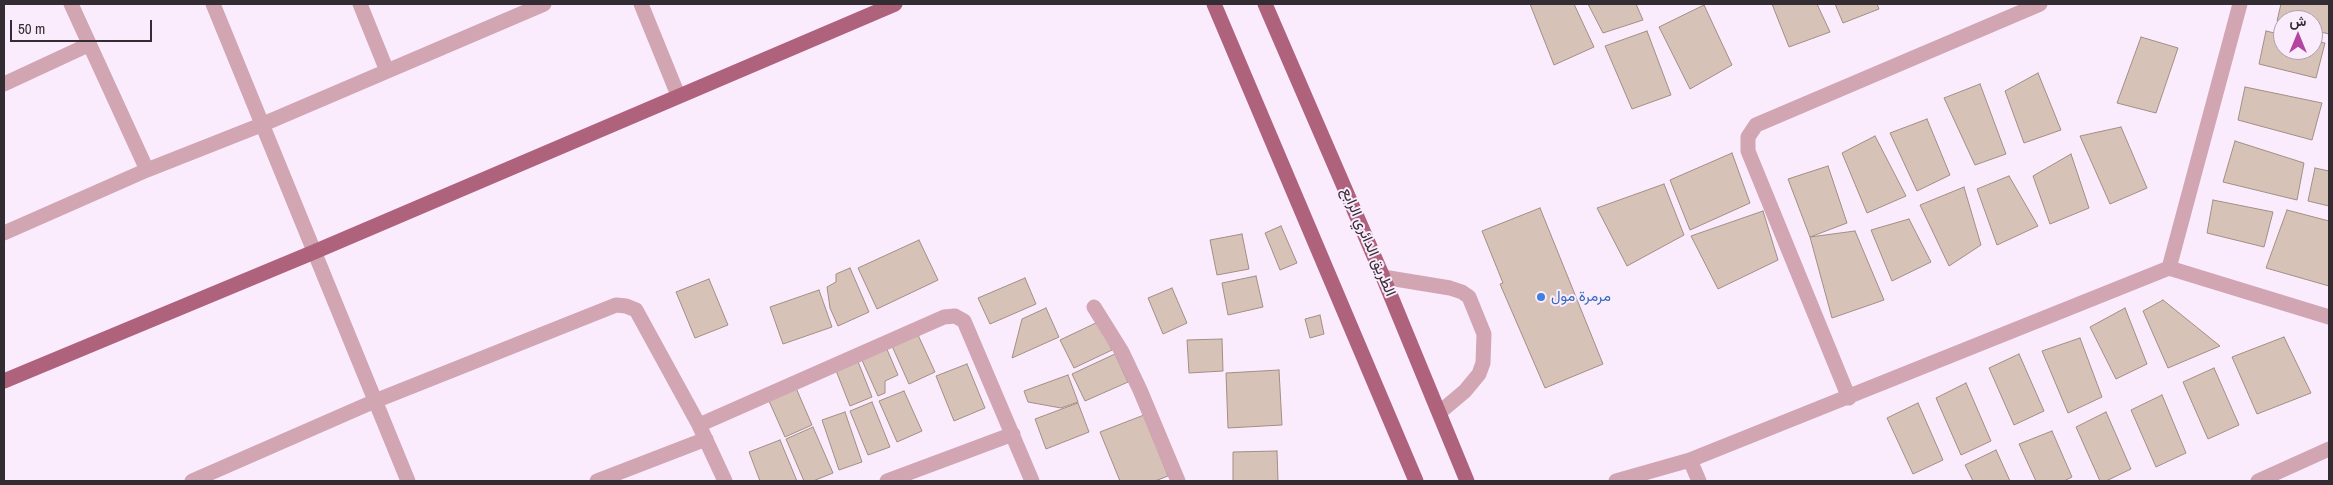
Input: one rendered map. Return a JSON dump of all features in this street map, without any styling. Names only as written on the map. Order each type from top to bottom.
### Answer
[{"type":"main road","points":[[4,381],[314,252],[895,4]]},
{"type":"main road","points":[[1214,4],[1416,481]]},
{"type":"main road","name":"الطريق الدائري الرابع","points":[[1265,4],[1383,277],[1467,481]]},
{"type":"street","points":[[71,4],[88,45],[147,170]]},
{"type":"street","points":[[213,4],[408,481]]},
{"type":"street","points":[[360,4],[387,71]]},
{"type":"street","points":[[4,233],[147,170],[262,125],[544,4]]},
{"type":"street","points":[[641,4],[678,95]]},
{"type":"street","points":[[1849,398],[1748,151],[1748,137],[1756,125],[2040,4]]},
{"type":"street","points":[[2170,268],[2240,4]]},
{"type":"street","points":[[4,84],[88,45]]},
{"type":"street","points":[[1616,481],[1690,460],[2170,268],[2329,317]]},
{"type":"street","points":[[1383,277],[1450,288],[1462,292],[1469,298],[1484,334],[1483,363],[1479,374],[1465,391],[1440,412]]},
{"type":"street","points":[[192,481],[375,401],[616,305],[636,310],[702,432],[725,481]]},
{"type":"street","points":[[1094,307],[1122,352],[1178,481]]},
{"type":"street","points":[[597,481],[944,317],[955,316],[964,321],[1032,481]]},
{"type":"street","points":[[887,481],[1013,434]]},
{"type":"street","points":[[2258,481],[2329,449]]},
{"type":"street","points":[[1690,460],[1699,481]]},
{"type":"building","points":[[1530,4],[1574,4],[1594,47],[1554,65]]},
{"type":"building","points":[[1588,4],[1636,4],[1643,20],[1603,33]]},
{"type":"building","points":[[1772,4],[1817,4],[1830,32],[1789,47]]},
{"type":"building","points":[[1835,4],[1877,4],[1879,9],[1843,23]]},
{"type":"building","points":[[2281,4],[2329,4],[2329,34],[2323,32],[2323,10],[2280,10]]},
{"type":"building","points":[[1704,5],[1732,65],[1690,89],[1659,27]]},
{"type":"building","points":[[1647,31],[1671,95],[1632,109],[1605,46]]},
{"type":"building","points":[[2266,31],[2273,33],[2273,60],[2321,60],[2316,78],[2259,64]]},
{"type":"building","points":[[2141,37],[2178,48],[2156,113],[2117,103]]},
{"type":"building","points":[[2038,73],[2061,130],[2024,143],[2005,91]]},
{"type":"building","points":[[1980,84],[2006,154],[1975,165],[1944,98]]},
{"type":"building","points":[[2245,87],[2322,103],[2312,140],[2238,120]]},
{"type":"building","points":[[1927,119],[1950,175],[1917,191],[1890,133]]},
{"type":"building","points":[[2121,127],[2147,188],[2110,204],[2080,136]]},
{"type":"building","points":[[1875,136],[1906,196],[1867,213],[1842,153]]},
{"type":"building","points":[[2235,141],[2304,163],[2297,200],[2223,182]]},
{"type":"building","points":[[1732,153],[1750,203],[1690,230],[1670,180]]},
{"type":"building","points":[[2071,154],[2089,208],[2050,224],[2033,176]]},
{"type":"building","points":[[1828,166],[1847,223],[1810,237],[1788,179]]},
{"type":"building","points":[[2315,168],[2329,171],[2329,206],[2308,201]]},
{"type":"building","points":[[2009,176],[2038,226],[1997,245],[1977,189]]},
{"type":"building","points":[[1664,184],[1684,235],[1627,266],[1597,208]]},
{"type":"building","points":[[1964,187],[1981,245],[1949,266],[1920,205]]},
{"type":"building","points":[[2213,200],[2273,212],[2264,247],[2207,233]]},
{"type":"building","points":[[1540,208],[1603,364],[1545,388],[1500,284],[1503,283],[1482,231]]},
{"type":"building","points":[[2287,210],[2329,221],[2329,286],[2266,268]]},
{"type":"building","points":[[1763,211],[1778,260],[1718,289],[1691,236]]},
{"type":"building","points":[[1909,219],[1931,262],[1892,281],[1871,230]]},
{"type":"building","points":[[1281,226],[1297,263],[1280,270],[1265,233]]},
{"type":"building","points":[[1855,231],[1884,300],[1832,318],[1810,237]]},
{"type":"building","points":[[1242,234],[1249,269],[1217,275],[1210,240]]},
{"type":"building","points":[[919,240],[938,280],[877,309],[858,268]]},
{"type":"building","points":[[850,268],[869,312],[838,326],[830,308],[827,287],[836,282],[836,274]]},
{"type":"building","points":[[1256,276],[1263,307],[1228,315],[1222,283]]},
{"type":"building","points":[[1025,278],[1036,304],[990,324],[978,298]]},
{"type":"building","points":[[709,279],[728,325],[695,338],[676,292]]},
{"type":"building","points":[[1172,288],[1187,323],[1163,334],[1148,298]]},
{"type":"building","points":[[819,290],[832,327],[783,344],[770,307]]},
{"type":"building","points":[[2163,300],[2220,346],[2168,368],[2143,311]]},
{"type":"building","points":[[1046,308],[1059,337],[1012,358],[1022,319]]},
{"type":"building","points":[[2125,308],[2147,364],[2116,379],[2090,327]]},
{"type":"building","points":[[1320,315],[1324,334],[1310,338],[1305,319]]},
{"type":"building","points":[[1098,322],[1112,350],[1074,368],[1060,340]]},
{"type":"building","points":[[918,335],[935,372],[909,384],[892,346]]},
{"type":"building","points":[[2284,337],[2311,393],[2257,414],[2232,357]]},
{"type":"building","points":[[2080,338],[2102,397],[2068,413],[2042,351]]},
{"type":"building","points":[[1222,339],[1223,371],[1189,373],[1187,340]]},
{"type":"building","points":[[886,347],[898,375],[885,381],[885,393],[878,396],[861,358]]},
{"type":"building","points":[[1115,354],[1128,382],[1085,401],[1072,374]]},
{"type":"building","points":[[2019,354],[2044,411],[2014,425],[1989,368]]},
{"type":"building","points":[[857,359],[872,397],[850,406],[835,368]]},
{"type":"building","points":[[967,364],[985,408],[954,421],[936,376]]},
{"type":"building","points":[[2214,368],[2239,425],[2208,439],[2183,382]]},
{"type":"building","points":[[1279,370],[1282,425],[1228,428],[1226,373]]},
{"type":"building","points":[[1068,375],[1078,402],[1061,408],[1028,402],[1024,391]]},
{"type":"building","points":[[1966,383],[1991,441],[1961,455],[1936,398]]},
{"type":"building","points":[[796,388],[812,425],[785,437],[769,401]]},
{"type":"building","points":[[904,391],[922,431],[897,442],[879,401]]},
{"type":"building","points":[[2162,395],[2186,453],[2156,467],[2131,410]]},
{"type":"building","points":[[872,402],[890,447],[868,455],[850,411]]},
{"type":"building","points":[[1078,403],[1089,432],[1046,449],[1035,419]]},
{"type":"building","points":[[1918,403],[1943,460],[1913,474],[1887,418]]},
{"type":"building","points":[[845,412],[862,462],[839,470],[822,420]]},
{"type":"building","points":[[2106,412],[2131,469],[2106,481],[2100,481],[2076,427]]},
{"type":"building","points":[[1144,415],[1168,476],[1155,481],[1120,481],[1100,432]]},
{"type":"building","points":[[813,427],[833,473],[813,481],[804,481],[786,439]]},
{"type":"building","points":[[2052,431],[2072,477],[2064,481],[2036,481],[2019,444]]},
{"type":"building","points":[[780,440],[797,481],[760,481],[749,452]]},
{"type":"building","points":[[1996,450],[2010,481],[1973,481],[1965,465]]},
{"type":"building","points":[[1277,451],[1278,481],[1233,481],[1233,452]]},
{"type":"place","name":"مرمرة مول","points":[[1541,297]]}]
